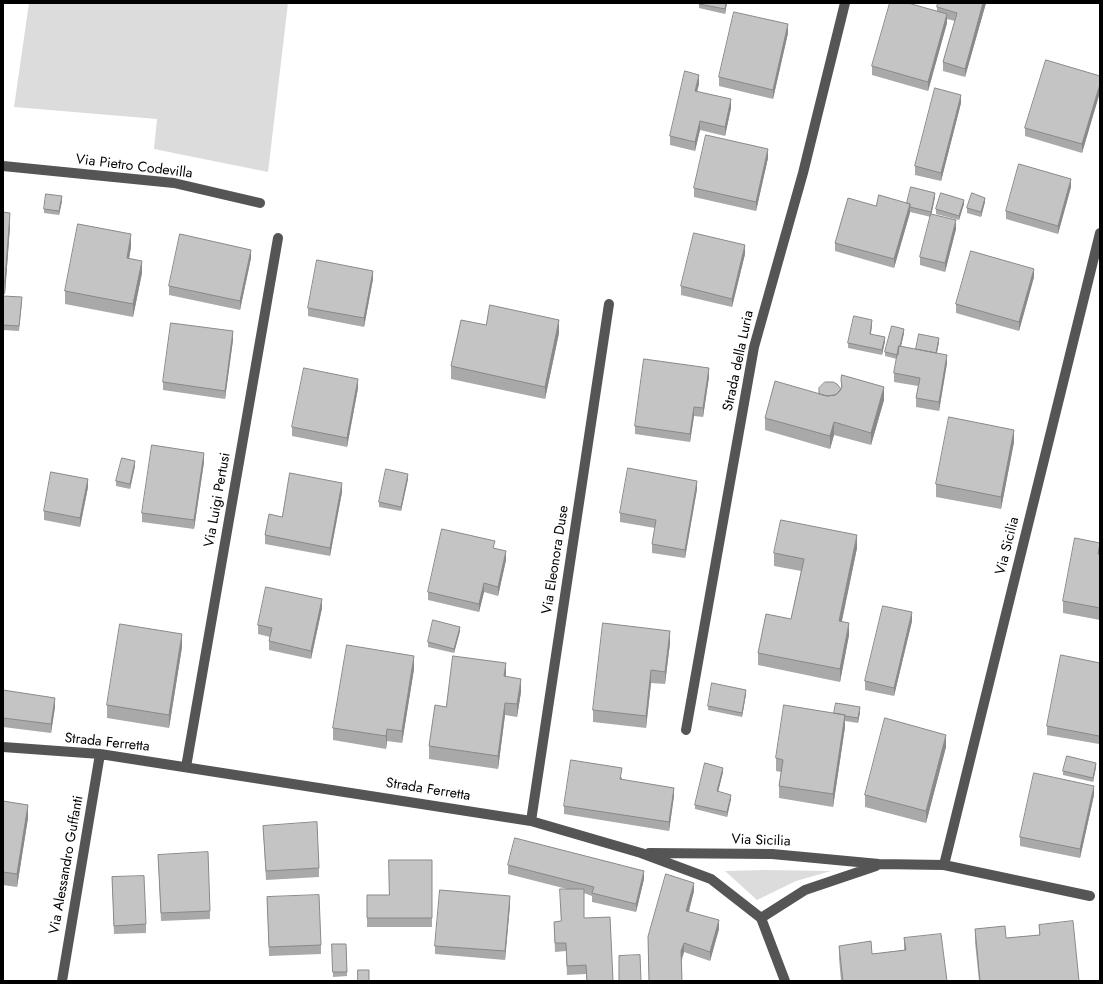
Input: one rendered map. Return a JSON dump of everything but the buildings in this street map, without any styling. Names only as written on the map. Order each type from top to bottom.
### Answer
[{"type":"street","name":"Strada della Luria","points":[[686,730],[754,347],[803,173],[845,3]]},
{"type":"street","name":"Via Pietro Codevilla","points":[[3,166],[174,183],[260,203]]},
{"type":"street","name":"Via Sicilia","points":[[944,865],[1100,234]]},
{"type":"street","name":"Via Luigi Pertusi","points":[[186,767],[278,238]]},
{"type":"street","name":"Via Eleonora Duse","points":[[531,821],[609,304]]},
{"type":"street","name":"Strada Ferretta","points":[[3,747],[100,754],[531,821],[641,853],[711,879],[761,918]]},
{"type":"street","name":"Via Alessandro Guffanti","points":[[62,981],[100,754]]},
{"type":"street","name":"Via Sicilia","points":[[641,853],[772,854],[879,864],[944,865],[1090,896]]},
{"type":"street","name":"Via Sicilia","points":[[761,918],[805,890],[879,864]]},
{"type":"street","points":[[761,918],[785,981]]},
{"type":"shaded area","points":[[29,3],[288,3],[268,172],[154,149],[157,119],[14,107]]},
{"type":"shaded area","points":[[725,871],[831,871],[796,881],[757,900]]}]
